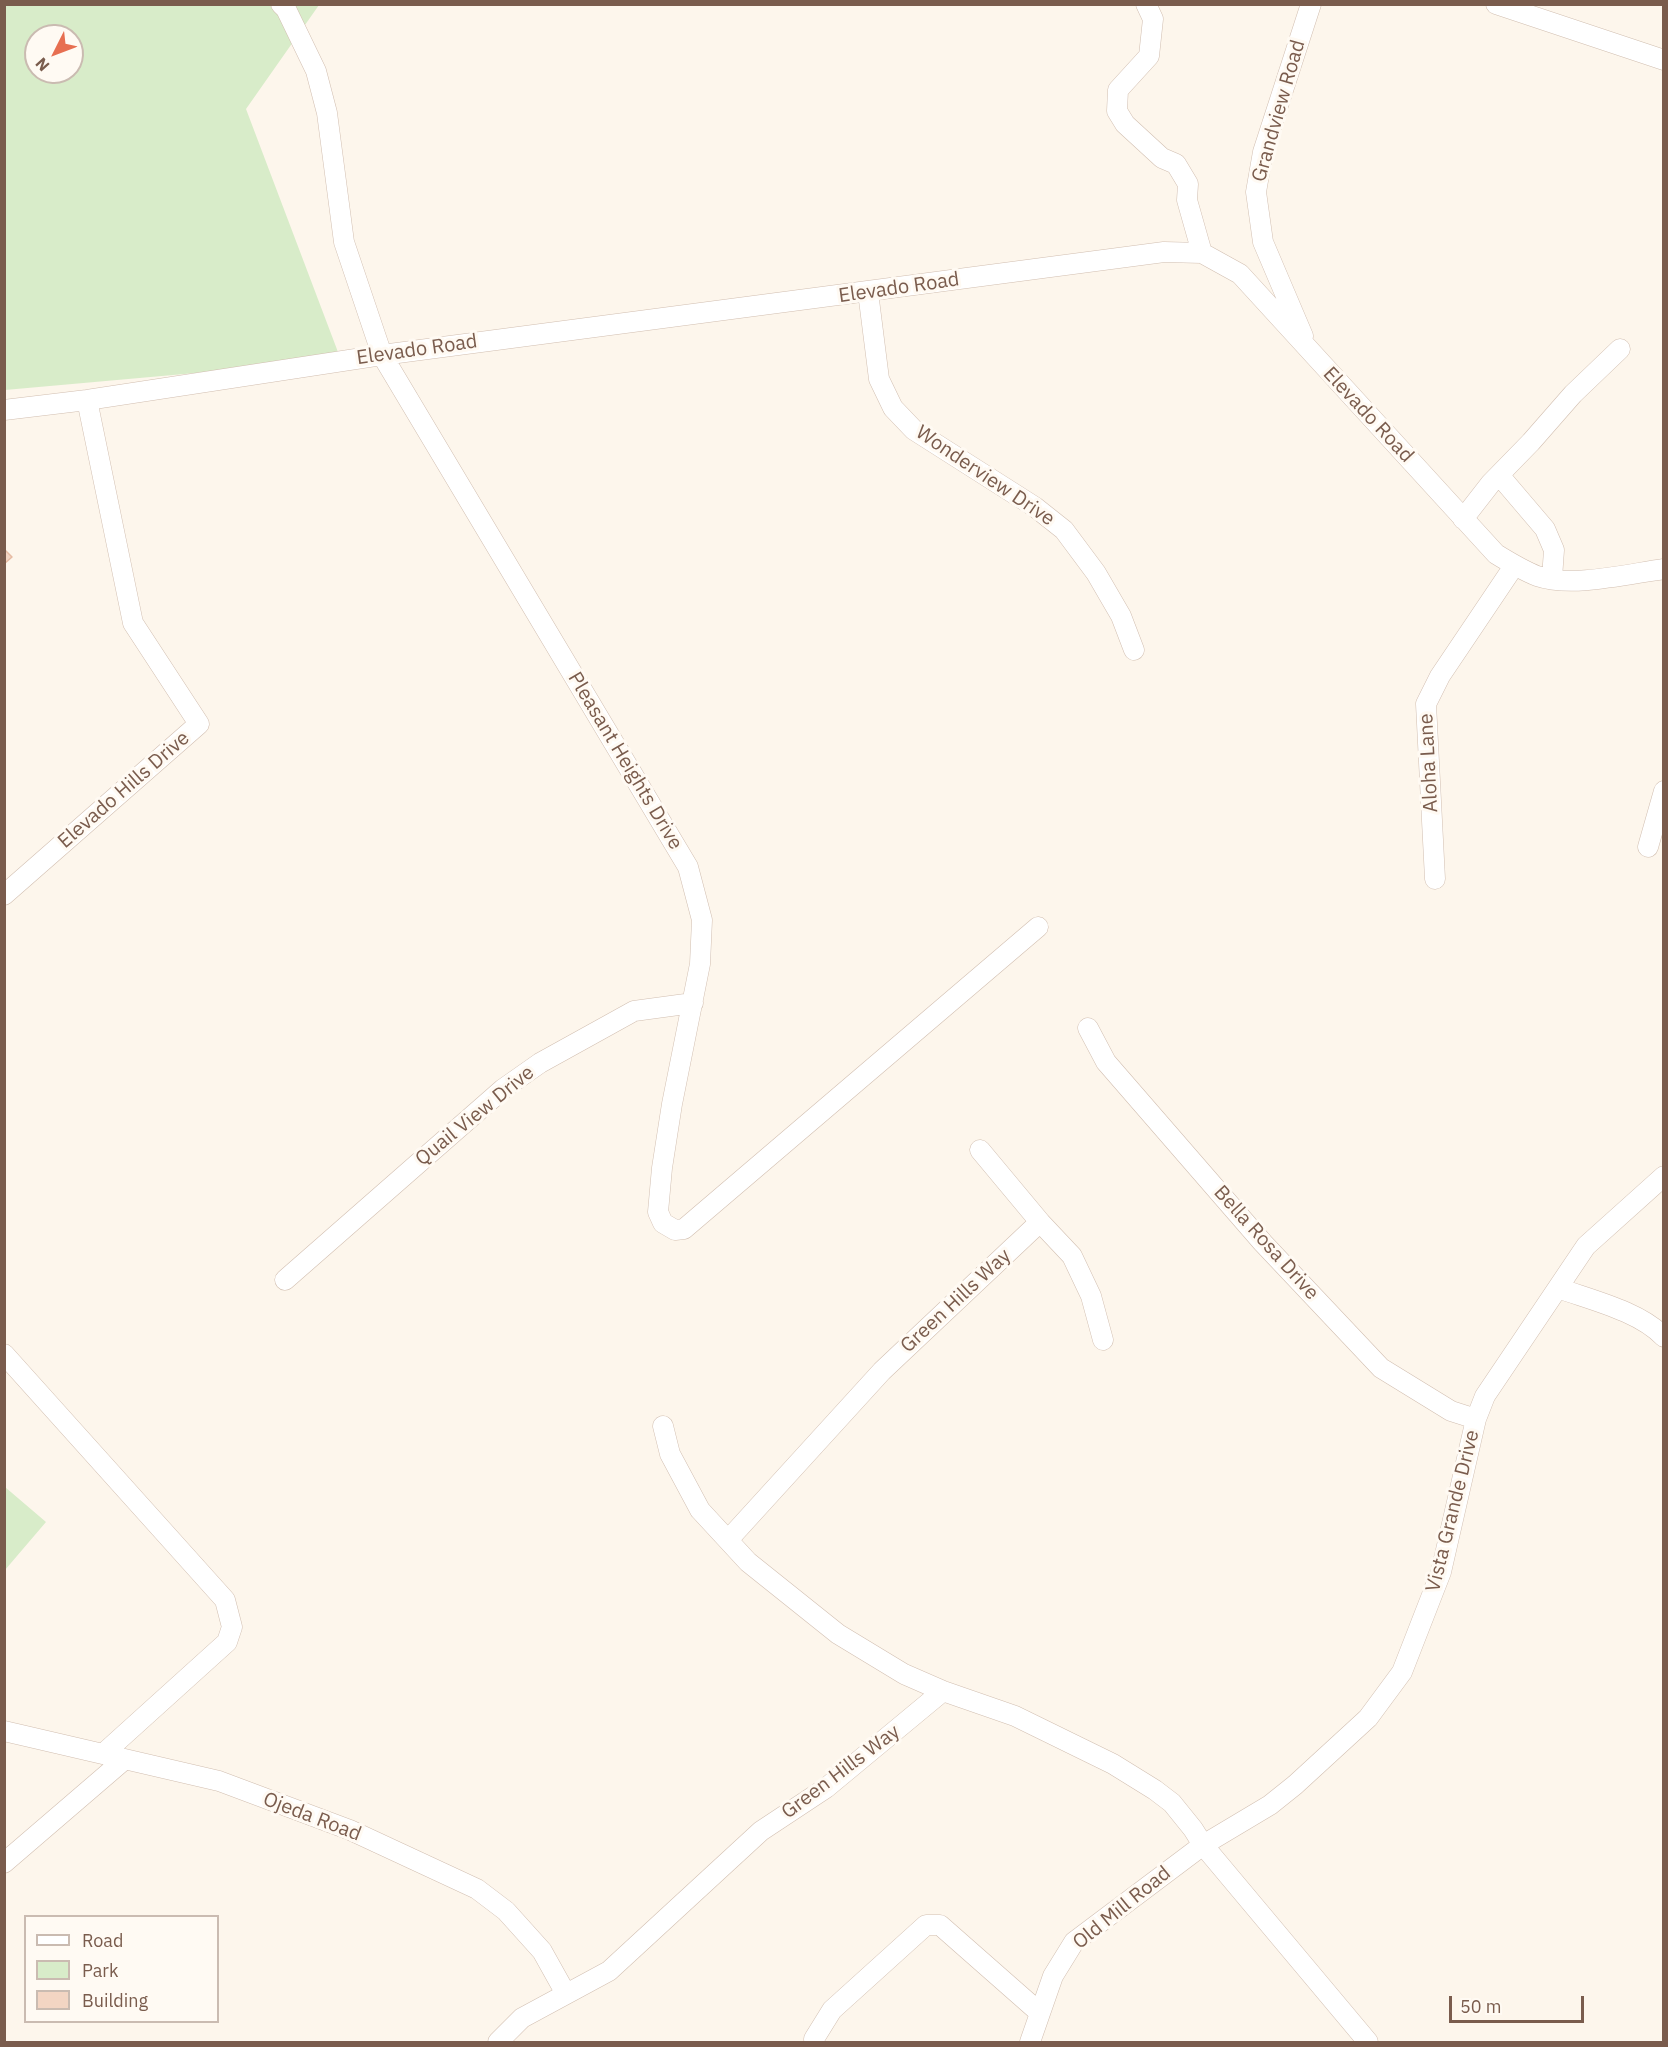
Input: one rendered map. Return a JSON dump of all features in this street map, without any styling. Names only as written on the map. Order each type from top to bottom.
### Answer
[{"type":"street","name":"Pleasant Heights Drive","points":[[281,4],[286,9],[316,72],[327,113],[344,242],[382,354],[688,867],[702,920],[700,964],[662,1168],[658,1212],[663,1222],[675,1230],[684,1228],[1038,927]]},
{"type":"street","points":[[1146,4],[1153,19],[1149,56],[1118,90],[1117,111],[1125,124],[1162,158],[1176,164],[1188,184],[1187,200],[1202,253]]},
{"type":"street","name":"Grandview Road","points":[[1310,352],[1263,243],[1256,192],[1263,152],[1311,4]]},
{"type":"street","points":[[1496,4],[1664,60]]},
{"type":"street","name":"Elevado Road","points":[[4,410],[87,400],[382,354],[1164,252],[1202,253],[1239,274],[1496,554],[1514,566],[1539,576],[1571,581],[1664,569]]},
{"type":"street","name":"Wonderview Drive","points":[[868,292],[879,380],[893,408],[914,430],[1035,507],[1064,530],[1096,573],[1120,616],[1134,650]]},
{"type":"street","points":[[1464,519],[1499,476],[1573,394],[1620,349]]},
{"type":"street","name":"Elevado Hills Drive","points":[[4,895],[199,724],[133,623],[87,400]]},
{"type":"street","points":[[1499,476],[1545,529],[1554,550],[1552,578]]},
{"type":"street","name":"Aloha Lane","points":[[1435,879],[1426,704],[1440,676],[1514,566]]},
{"type":"street","points":[[1648,847],[1664,791]]},
{"type":"street","name":"Quail View Drive","points":[[285,1280],[503,1089],[540,1063],[634,1011],[693,1003]]},
{"type":"street","name":"Bella Rosa Drive","points":[[1088,1028],[1106,1062],[1263,1243],[1381,1368],[1451,1412],[1476,1419]]},
{"type":"street","points":[[980,1150],[1040,1222],[1072,1256],[1091,1296],[1103,1340]]},
{"type":"street","name":"Vista Grande Drive","points":[[1203,1845],[1270,1805],[1295,1785],[1368,1718],[1402,1672],[1441,1572],[1476,1419],[1485,1396],[1586,1246],[1664,1176]]},
{"type":"street","name":"Green Hills Way","points":[[728,1540],[882,1371],[1040,1222]]},
{"type":"street","points":[[1558,1288],[1638,1319],[1656,1329],[1664,1337]]},
{"type":"street","points":[[4,1354],[225,1600],[232,1627],[227,1642],[103,1754]]},
{"type":"street","points":[[663,1426],[670,1454],[700,1510],[748,1562],[838,1634],[904,1674],[943,1691],[1015,1716],[1113,1764],[1172,1803],[1203,1845],[1368,2043]]},
{"type":"street","name":"Green Hills Way","points":[[498,2043],[522,2018],[609,1971],[761,1831],[826,1788],[943,1691]]},
{"type":"street","name":"Ojeda Road","points":[[4,1731],[219,1781],[350,1830],[477,1889],[506,1911],[542,1951],[566,1994]]},
{"type":"street","points":[[4,1863],[125,1759]]},
{"type":"street","name":"Old Mill Road","points":[[1030,2043],[1053,1976],[1074,1942],[1203,1845]]},
{"type":"street","points":[[814,2039],[832,2010],[926,1925],[940,1925],[1040,2013]]},
{"type":"green space","points":[[5,5],[319,5],[246,109],[341,360],[5,390]]},
{"type":"green space","points":[[5,1487],[46,1522],[5,1570]]},
{"type":"building","points":[[4,549],[12,557],[4,564]]}]
